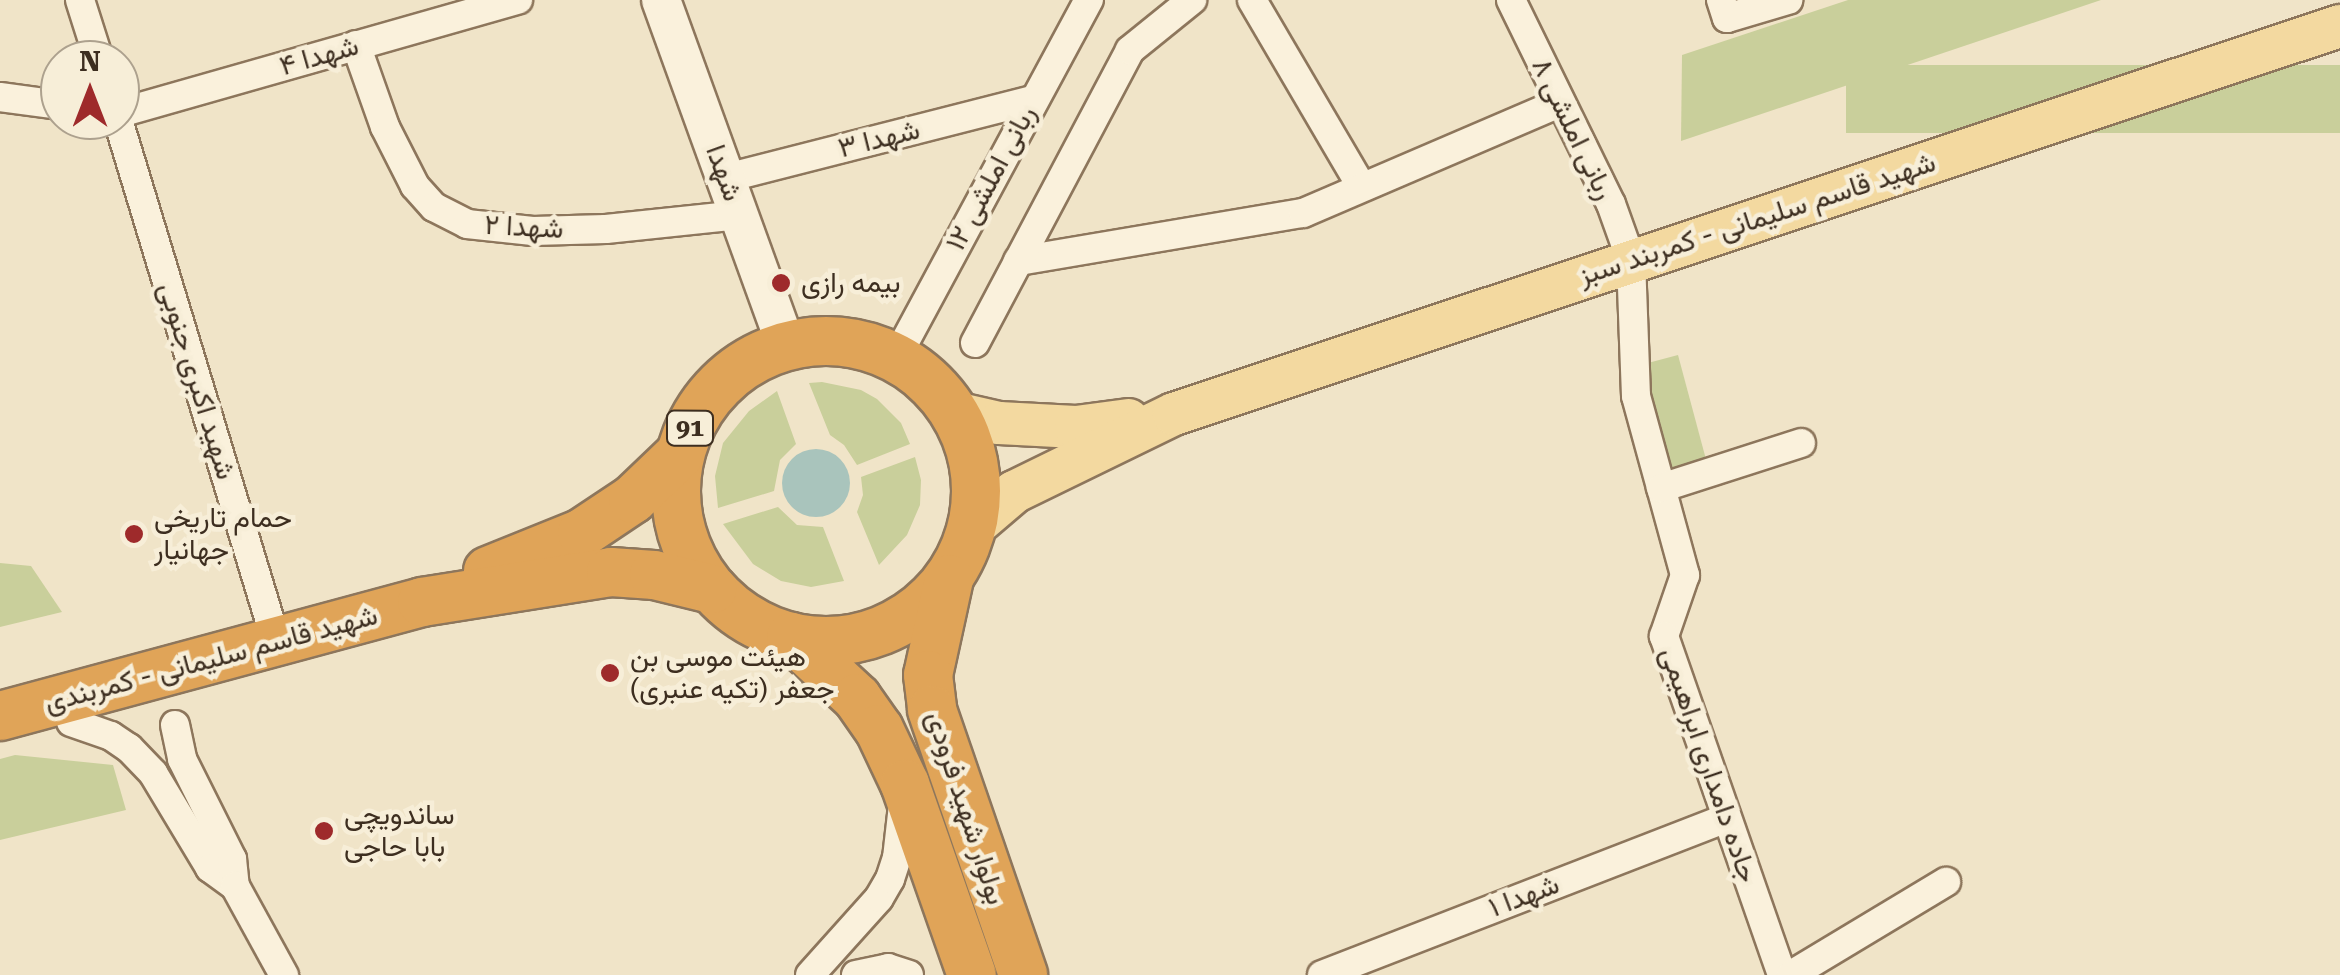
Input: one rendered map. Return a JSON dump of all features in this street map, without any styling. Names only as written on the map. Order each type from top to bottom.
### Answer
[{"type":"highway","name":"91","points":[[823,341],[860,345],[896,358],[929,382],[955,413],[971,449],[977,488],[972,527],[948,579],[918,610],[879,632],[835,641],[791,638],[748,619],[712,589],[692,560],[679,526],[675,491],[679,455],[694,418],[718,386],[750,362],[786,346],[823,341]]},
{"type":"highway","name":"91","points":[[422,602],[582,533],[633,499],[679,455]]},
{"type":"highway","name":"91","points":[[422,602],[611,572],[654,575],[712,589]]},
{"type":"highway","name":"بولوار شهید فرودی","points":[[948,579],[928,675],[932,710],[1023,975]]},
{"type":"highway","name":"شهید قاسم سلیمانی - کمربندی","points":[[0,716],[422,602]]},
{"type":"highway","name":"بولوار شهید فرودی","points":[[791,638],[858,698],[879,729],[905,784],[972,975]]},
{"type":"main road","name":"شهدا","points":[[661,0],[786,346]]},
{"type":"main road","name":"شهید قاسم سلیمانی - کمربند سبز","points":[[1174,414],[2340,26]]},
{"type":"main road","points":[[955,413],[999,423],[1076,427],[1174,414]]},
{"type":"main road","points":[[972,527],[1014,492],[1174,414]]},
{"type":"street","points":[[80,0],[93,40]]},
{"type":"street","name":"شهدا ۴","points":[[140,110],[518,0]]},
{"type":"street","name":"ربانی املشی ۱۲","points":[[896,358],[1089,0]]},
{"type":"street","points":[[975,343],[1130,50],[1192,0]]},
{"type":"street","points":[[1252,0],[1361,186]]},
{"type":"street","name":"ربانی املشی ۸","points":[[1510,0],[1611,204],[1631,260]]},
{"type":"street","points":[[1720,0],[1727,18],[1788,0]]},
{"type":"street","name":"شهدا ۲","points":[[356,45],[385,127],[415,186],[434,208],[467,224],[533,231],[739,215]]},
{"type":"street","points":[[0,97],[40,102]]},
{"type":"street","name":"شهدا ۳","points":[[726,178],[1032,100]]},
{"type":"street","points":[[1018,261],[1303,213],[1560,103]]},
{"type":"street","name":"شهید اکبری جنوبی","points":[[126,140],[276,641]]},
{"type":"street","name":"جاده دامداری ابراهیمی","points":[[1631,260],[1636,396],[1685,575],[1664,636],[1782,975]]},
{"type":"street","points":[[1661,488],[1801,443]]},
{"type":"street","points":[[71,722],[111,736],[129,748],[153,773],[210,868],[235,886]]},
{"type":"street","points":[[175,725],[182,759],[232,860],[235,886],[284,975]]},
{"type":"street","points":[[810,975],[879,898],[890,879],[897,858],[905,784]]},
{"type":"street","name":"شهدا ۱","points":[[1322,975],[1727,818]]},
{"type":"street","points":[[1791,975],[1946,882]]},
{"type":"street","points":[[856,975],[888,968],[908,975]]},
{"type":"green space","points":[[1848,0],[2101,0],[1681,141],[1682,55]]},
{"type":"green space","points":[[1846,65],[2340,65],[2340,133],[1846,133]]},
{"type":"green space","points":[[1678,355],[1708,466],[1668,477],[1638,366]]},
{"type":"green space","points":[[809,383],[861,390],[877,399],[901,423],[910,444],[857,465],[844,445],[830,435]]},
{"type":"green space","points":[[777,391],[796,444],[780,460],[774,491],[718,508],[715,476],[723,443],[749,411]]},
{"type":"green space","points":[[915,457],[921,480],[920,505],[907,535],[879,565],[857,512],[863,495],[861,477]]},
{"type":"green space","points":[[778,507],[797,525],[823,527],[844,581],[811,587],[781,581],[753,564],[723,524]]},
{"type":"green space","points":[[0,563],[31,566],[62,612],[0,627]]},
{"type":"green space","points":[[15,755],[113,765],[126,810],[0,840],[0,759]]},
{"type":"water","points":[[816,449],[829,451],[840,459],[848,470],[848,496],[840,507],[829,515],[816,517],[803,515],[792,507],[784,496],[782,483],[784,470],[792,459],[803,451]]},
{"type":"place","name":"بیمه رازی","points":[[781,283]]},
{"type":"place","name":"حمام تاریخی جهانیار","points":[[134,534]]},
{"type":"place","name":"هيئت موسی بن جعفر (تکیه عنبری)","points":[[610,673]]},
{"type":"place","name":"ساندویچی بابا حاجی","points":[[324,831]]}]
